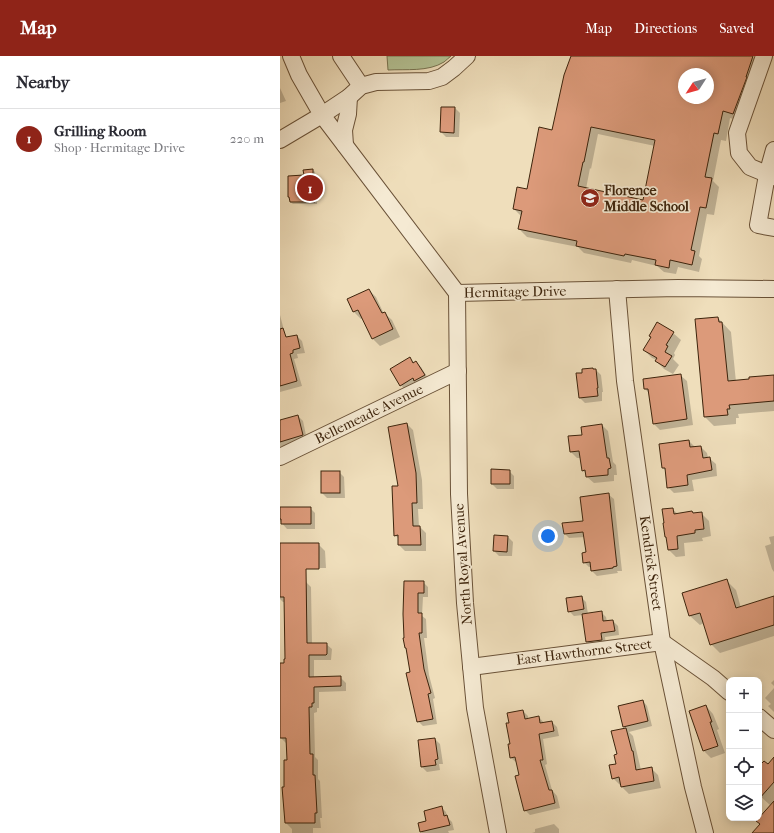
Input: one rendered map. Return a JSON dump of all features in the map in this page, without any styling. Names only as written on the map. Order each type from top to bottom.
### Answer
[{"type":"street","points":[[291,56],[299,75],[322,115]]},
{"type":"street","points":[[280,140],[322,115],[348,97],[360,86],[376,82],[429,81],[442,77],[467,56]]},
{"type":"street","points":[[764,56],[737,134],[739,153],[750,167],[770,176]]},
{"type":"street","points":[[344,57],[360,86]]},
{"type":"street","points":[[345,145],[344,130],[348,114],[348,97]]},
{"type":"street","name":"Hermitage Drive","points":[[322,115],[457,293],[678,288],[774,289]]},
{"type":"street","points":[[774,150],[770,176],[758,224],[774,228]]},
{"type":"street","name":"Kendrick Street","points":[[616,289],[625,381],[662,642],[705,833]]},
{"type":"street","name":"North Royal Avenue","points":[[457,293],[459,494],[465,603],[475,708],[498,833]]},
{"type":"street","name":"Bellemeade Avenue","points":[[280,457],[458,371]]},
{"type":"street","name":"East Hawthorne Street","points":[[471,667],[662,642],[713,678],[726,689]]},
{"type":"street","points":[[762,720],[774,730]]},
{"type":"green space","points":[[387,56],[451,56],[438,65],[424,69],[388,70]]},
{"type":"building","points":[[571,56],[753,56],[733,114],[723,111],[718,134],[714,133],[705,177],[712,178],[706,208],[700,207],[691,250],[695,251],[692,265],[670,260],[669,268],[655,265],[656,260],[625,254],[624,256],[576,246],[577,241],[518,229],[522,211],[513,209],[517,187],[527,189],[539,127],[552,130],[564,75]],"holes":[[[591,127],[655,140],[643,200],[578,186]]]},
{"type":"building","points":[[441,107],[455,107],[454,133],[440,132]]},
{"type":"building","points":[[313,169],[313,177],[317,177],[317,196],[315,196],[315,202],[290,202],[288,197],[288,176],[304,175],[303,170]]},
{"type":"building","points":[[369,289],[382,313],[385,312],[393,329],[372,339],[358,310],[353,312],[347,299]]},
{"type":"building","points":[[718,317],[719,322],[722,322],[728,381],[749,379],[749,377],[774,375],[774,401],[729,405],[730,409],[727,409],[728,415],[704,417],[695,319]]},
{"type":"building","points":[[657,322],[674,332],[666,345],[668,346],[665,352],[672,356],[665,367],[655,361],[657,358],[643,350],[651,337],[649,336]]},
{"type":"building","points":[[283,328],[286,337],[297,335],[300,348],[293,350],[293,353],[290,354],[297,381],[280,386],[280,329]]},
{"type":"building","points":[[410,357],[413,363],[416,361],[425,375],[414,381],[413,378],[400,386],[390,369]]},
{"type":"building","points":[[582,369],[596,369],[598,396],[579,398],[576,373],[582,373]]},
{"type":"building","points":[[681,374],[687,419],[653,424],[648,389],[644,389],[643,379]]},
{"type":"building","points":[[298,415],[303,435],[280,442],[280,420]]},
{"type":"building","points":[[407,423],[416,473],[417,503],[412,503],[413,526],[420,526],[421,545],[398,545],[398,535],[394,536],[392,486],[398,486],[388,427]]},
{"type":"building","points":[[602,424],[607,458],[609,458],[611,468],[608,469],[608,475],[586,477],[585,470],[582,471],[579,451],[570,452],[568,436],[582,435],[581,427]]},
{"type":"building","points":[[689,440],[690,447],[701,446],[703,458],[710,457],[712,470],[687,475],[688,485],[667,488],[665,468],[662,468],[659,444]]},
{"type":"building","points":[[491,469],[510,470],[510,484],[491,484]]},
{"type":"building","points":[[321,471],[340,471],[340,493],[321,493]]},
{"type":"building","points":[[609,493],[617,566],[613,568],[591,571],[590,562],[583,563],[582,553],[586,552],[583,532],[564,534],[562,523],[583,521],[580,497]]},
{"type":"building","points":[[280,507],[311,507],[311,524],[281,524]]},
{"type":"building","points":[[673,508],[674,514],[692,511],[693,513],[702,512],[704,529],[695,530],[695,533],[677,536],[678,549],[668,550],[662,509]]},
{"type":"building","points":[[494,535],[508,536],[507,552],[493,551]]},
{"type":"building","points":[[280,543],[319,543],[319,569],[306,569],[307,643],[327,643],[327,654],[309,655],[309,677],[341,676],[341,686],[314,687],[314,703],[312,703],[312,707],[309,707],[310,754],[313,754],[313,775],[315,775],[317,813],[315,813],[315,823],[285,823],[282,787],[284,787],[284,760],[287,760],[286,738],[280,738],[280,663],[284,663],[285,659],[284,597],[280,597]]},
{"type":"building","points":[[727,579],[736,608],[774,596],[774,625],[710,645],[700,613],[689,616],[682,593]]},
{"type":"building","points":[[404,581],[424,581],[424,593],[418,593],[418,613],[422,613],[422,633],[419,633],[424,669],[431,693],[428,694],[433,719],[417,722],[406,673],[410,672],[403,638]]},
{"type":"building","points":[[582,596],[584,609],[568,612],[566,598]]},
{"type":"building","points":[[602,611],[603,621],[613,620],[615,631],[601,633],[602,640],[586,642],[582,614]]},
{"type":"building","points":[[643,700],[648,721],[623,727],[618,706]]},
{"type":"building","points":[[706,705],[718,746],[703,751],[689,711]]},
{"type":"building","points":[[523,710],[525,719],[539,716],[540,723],[552,721],[554,731],[539,734],[543,760],[540,760],[549,790],[552,790],[555,803],[524,811],[515,776],[519,775],[515,757],[510,758],[508,744],[510,744],[506,723],[509,723],[507,713]]},
{"type":"building","points":[[626,728],[633,751],[636,770],[652,767],[654,781],[621,787],[619,777],[612,779],[609,765],[616,764],[614,755],[617,754],[611,731]]},
{"type":"building","points":[[435,738],[438,759],[435,760],[436,765],[421,767],[418,740]]},
{"type":"building","points":[[774,757],[774,782],[762,796],[762,763],[764,761],[768,764]]},
{"type":"building","points":[[774,801],[774,833],[752,833],[760,824],[756,821],[762,821],[762,814]]},
{"type":"building","points":[[442,806],[444,816],[447,815],[450,825],[420,832],[418,823],[426,821],[424,811]]},
{"type":"place","name":"Grilling Room","points":[[310,188]]},
{"type":"place","name":"Florence Middle School","points":[[590,198]]}]
